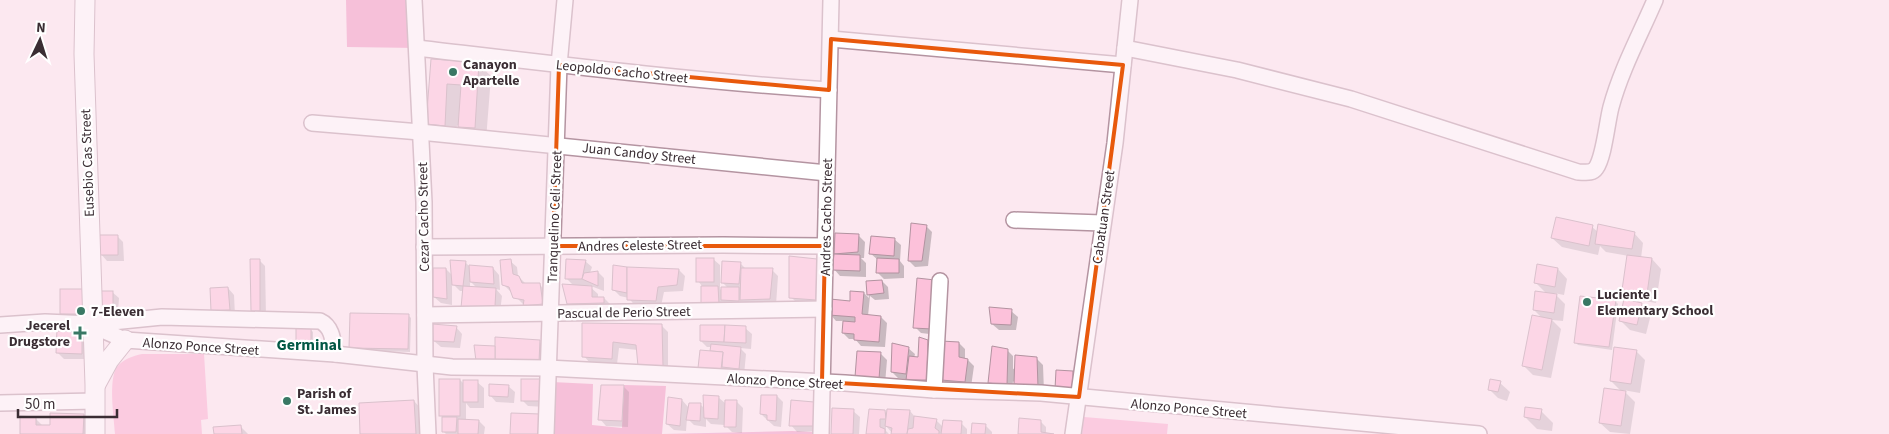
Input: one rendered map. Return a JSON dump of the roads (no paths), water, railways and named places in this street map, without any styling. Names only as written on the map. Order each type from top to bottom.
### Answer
[{"type":"main road","name":"Eusebio Cas Street","points":[[85,0],[84,54],[95,434]]},
{"type":"main road","points":[[95,393],[109,360],[125,340]]},
{"type":"street","name":"Cezar Cacho Street","points":[[414,0],[424,247],[425,365],[428,434]]},
{"type":"street","name":"Tranquelino Celi Street","points":[[546,434],[559,65],[565,0]]},
{"type":"street","name":"Andres Cacho Street","points":[[822,434],[831,0]]},
{"type":"street","name":"Cabatuan Street","points":[[1073,434],[1115,143],[1130,0]]},
{"type":"street","points":[[1125,48],[1237,70],[1351,99],[1578,172],[1590,172],[1596,168],[1600,157],[1611,107],[1625,69],[1656,0]]},
{"type":"street","points":[[831,39],[1123,65]]},
{"type":"street","name":"Leopoldo Cacho Street","points":[[416,48],[559,65],[766,86],[829,90]]},
{"type":"street","name":"Juan Candoy Street","points":[[312,123],[556,145],[827,173]]},
{"type":"street","points":[[1014,220],[1102,223]]},
{"type":"street","name":"Andres Celeste Street","points":[[424,247],[825,246]]},
{"type":"street","points":[[934,390],[940,282]]},
{"type":"street","name":"Pascual de Perio Street","points":[[424,315],[824,309]]},
{"type":"street","points":[[162,317],[164,343]]},
{"type":"street","points":[[0,325],[45,322],[92,325],[162,317],[320,321],[326,324],[330,331],[335,354]]},
{"type":"street","name":"Alonzo Ponce Street","points":[[92,325],[125,340],[335,354],[425,365],[547,368],[822,382],[934,390],[1041,393],[1479,434]]},
{"type":"street","points":[[0,402],[95,393]]},
{"type":"place","name":"Canayon Apartelle","points":[[453,72]]},
{"type":"place","name":"Luciente I Elementary School","points":[[1587,302]]},
{"type":"place","name":"7-Eleven","points":[[81,311]]},
{"type":"place","name":"Jecerel Drugstore","points":[[80,333]]},
{"type":"place","name":"Parish of St. James","points":[[287,401]]},
{"type":"district","name":"Germinal","points":[[309,344]]}]
